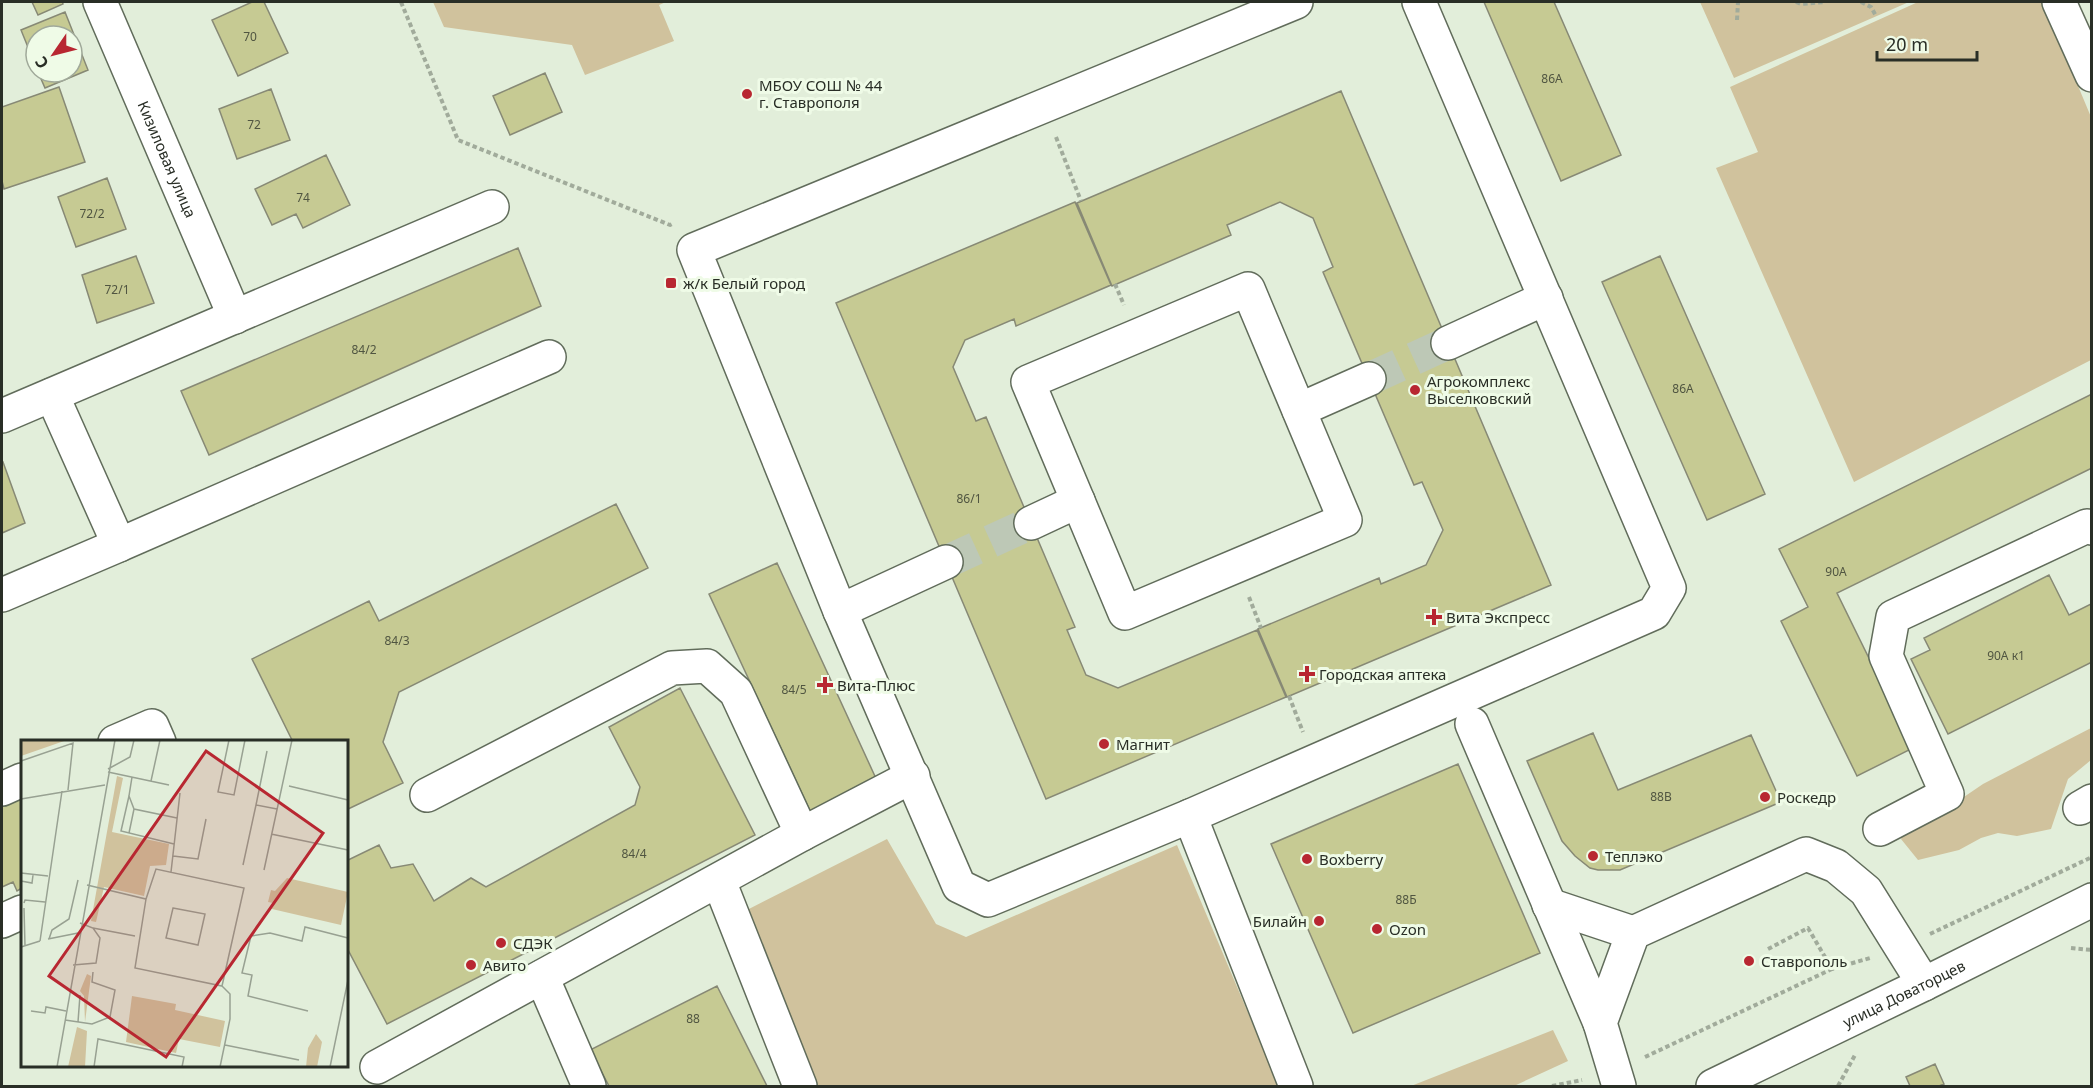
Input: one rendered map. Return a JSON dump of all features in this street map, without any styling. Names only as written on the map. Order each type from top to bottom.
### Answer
[{"type":"street","name":"Кизиловая улица","points":[[100,2],[235,317]]},
{"type":"street","points":[[1296,2],[693,250],[840,610],[959,886],[988,900],[1190,816],[1654,613],[1669,588],[1419,2]]},
{"type":"street","points":[[2059,2],[2091,75]]},
{"type":"street","points":[[2,416],[492,207]]},
{"type":"street","points":[[1248,289],[1346,520],[1125,613],[1078,501],[1028,382],[1248,289]]},
{"type":"street","points":[[1448,343],[1546,298]]},
{"type":"street","points":[[2,595],[549,357]]},
{"type":"street","points":[[1299,411],[1369,378]]},
{"type":"street","points":[[52,395],[119,545]]},
{"type":"street","points":[[1031,523],[1078,501]]},
{"type":"street","points":[[1880,829],[1947,794],[1886,656],[1893,617],[2087,526],[2091,528]]},
{"type":"street","points":[[840,610],[946,562]]},
{"type":"street","points":[[427,795],[672,668],[707,666],[736,692],[802,834]]},
{"type":"street","points":[[1472,724],[1600,1023],[1617,1079]]},
{"type":"street","points":[[117,740],[152,726],[159,740]]},
{"type":"street","points":[[377,1066],[802,834],[913,776]]},
{"type":"street","points":[[2,789],[21,780]]},
{"type":"street","points":[[1190,816],[1296,1086]]},
{"type":"street","points":[[1549,905],[1633,933],[1806,854],[1836,866],[1866,891],[1924,984]]},
{"type":"street","points":[[719,881],[800,1086]]},
{"type":"street","name":"улица Доваторцев","points":[[1713,1086],[2091,900]]},
{"type":"street","points":[[2,921],[21,912]]},
{"type":"street","points":[[1600,1023],[1633,933]]},
{"type":"street","points":[[542,977],[590,1086]]},
{"type":"path","points":[[401,2],[458,140],[670,225],[680,220]]},
{"type":"path","points":[[1737,20],[1738,2]]},
{"type":"path","points":[[1797,2],[1801,4],[1825,2]]},
{"type":"path","points":[[1861,2],[1871,7],[1876,16]]},
{"type":"path","points":[[1043,106],[1082,201]]},
{"type":"path","points":[[1552,1086],[1617,1079],[1832,969],[1902,948],[2091,857]]},
{"type":"path","points":[[1768,950],[1808,927],[1832,969]]},
{"type":"shaded area","points":[[433,2],[666,2],[659,5],[674,41],[585,75],[572,45],[444,27]]},
{"type":"shaded area","points":[[1700,2],[1909,2],[1734,78]]},
{"type":"shaded area","points":[[1918,2],[2043,2],[2091,117],[2091,360],[1854,482],[1716,168],[1758,152],[1730,87]]},
{"type":"shaded area","points":[[2091,728],[2091,760],[2068,779],[2051,829],[2017,836],[1998,833],[1981,838],[1959,850],[1918,860],[1901,839],[1909,823],[1958,801],[1983,784]]},
{"type":"shaded area","points":[[887,839],[936,924],[966,937],[1177,845],[1279,1086],[818,1086],[743,912]]},
{"type":"shaded area","points":[[1553,1030],[1568,1061],[1514,1086],[1411,1086]]},
{"type":"building","points":[[32,2],[62,2],[63,4],[38,15]]},
{"type":"building","points":[[252,2],[264,2],[288,53],[238,76],[212,20]]},
{"type":"building","points":[[1484,2],[1554,2],[1621,155],[1561,181]]},
{"type":"building","points":[[65,12],[70,24],[36,24]]},
{"type":"building","points":[[84,60],[88,70],[84,72]]},
{"type":"building","points":[[545,73],[562,112],[510,135],[493,96]]},
{"type":"building","points":[[43,84],[55,84],[45,88]]},
{"type":"building","points":[[59,87],[85,162],[4,189],[2,181],[2,107]]},
{"type":"building","points":[[271,89],[290,140],[237,159],[219,109]]},
{"type":"building","points":[[1341,91],[1551,585],[1287,697],[1258,629],[1379,578],[1381,584],[1426,565],[1443,530],[1422,482],[1414,485],[1323,272],[1333,267],[1313,218],[1280,202],[1227,225],[1231,235],[1112,286],[1077,203]]},
{"type":"building","points":[[326,155],[350,205],[303,228],[296,214],[272,225],[255,189]]},
{"type":"building","points":[[107,178],[126,229],[76,247],[58,197]]},
{"type":"building","points":[[1075,202],[1111,285],[1016,326],[1014,319],[965,340],[953,367],[976,421],[986,417],[1075,627],[1067,630],[1086,675],[1118,688],[1257,630],[1286,697],[1046,799],[836,303]]},
{"type":"building","points":[[518,248],[541,306],[209,455],[181,391]]},
{"type":"building","points":[[136,256],[154,303],[97,323],[82,275]]},
{"type":"building","points":[[1660,256],[1765,494],[1707,520],[1602,282]]},
{"type":"building","points":[[2092,394],[2092,468],[1837,593],[1913,748],[1857,776],[1781,621],[1808,607],[1779,549]]},
{"type":"building","points":[[2,463],[25,523],[2,533]]},
{"type":"building","points":[[616,504],[648,568],[399,692],[383,742],[403,783],[348,809],[348,740],[292,740],[252,659],[369,601],[379,621]]},
{"type":"building","points":[[777,563],[879,785],[812,815],[709,594]]},
{"type":"building","points":[[2049,575],[2069,615],[2091,604],[2092,606],[2092,662],[1948,734],[1911,659],[1930,650],[1924,638]]},
{"type":"building","points":[[680,688],[755,835],[387,1024],[348,950],[348,860],[379,845],[391,868],[413,864],[434,901],[471,878],[486,887],[635,805],[640,787],[609,727]]},
{"type":"building","points":[[1593,733],[1618,790],[1751,735],[1781,802],[1620,870],[1590,868],[1562,841],[1527,761]]},
{"type":"building","points":[[1458,764],[1540,953],[1353,1033],[1271,844]]},
{"type":"building","points":[[21,792],[21,889],[17,891],[13,882],[2,887],[2,800]]},
{"type":"building","points":[[717,986],[767,1086],[609,1086],[590,1050]]},
{"type":"building","points":[[1935,1064],[1944,1084],[1910,1086],[1906,1077]]},
{"type":"tunnel","points":[[1369,379],[1448,343]]},
{"type":"tunnel","points":[[946,562],[1031,523]]},
{"type":"place","name":"МБОУ СОШ № 44 г. Ставрополя","points":[[747,94]]},
{"type":"place","name":"ж/к Белый город","points":[[671,283]]},
{"type":"place","name":"Агрокомплекс Выселковский","points":[[1415,390]]},
{"type":"place","name":"Вита Экспресс","points":[[1434,617]]},
{"type":"place","name":"Городская аптека","points":[[1307,674]]},
{"type":"place","name":"Вита-Плюс","points":[[825,685]]},
{"type":"place","name":"Магнит","points":[[1104,744]]},
{"type":"place","name":"Роскедр","points":[[1765,797]]},
{"type":"place","name":"Теплэко","points":[[1593,856]]},
{"type":"place","name":"Boxberry","points":[[1307,859]]},
{"type":"place","name":"Билайн","points":[[1319,921]]},
{"type":"place","name":"Ozon","points":[[1377,929]]},
{"type":"place","name":"СДЭК","points":[[501,943]]},
{"type":"place","name":"Ставрополь","points":[[1749,961]]},
{"type":"place","name":"Авито","points":[[471,965]]}]
